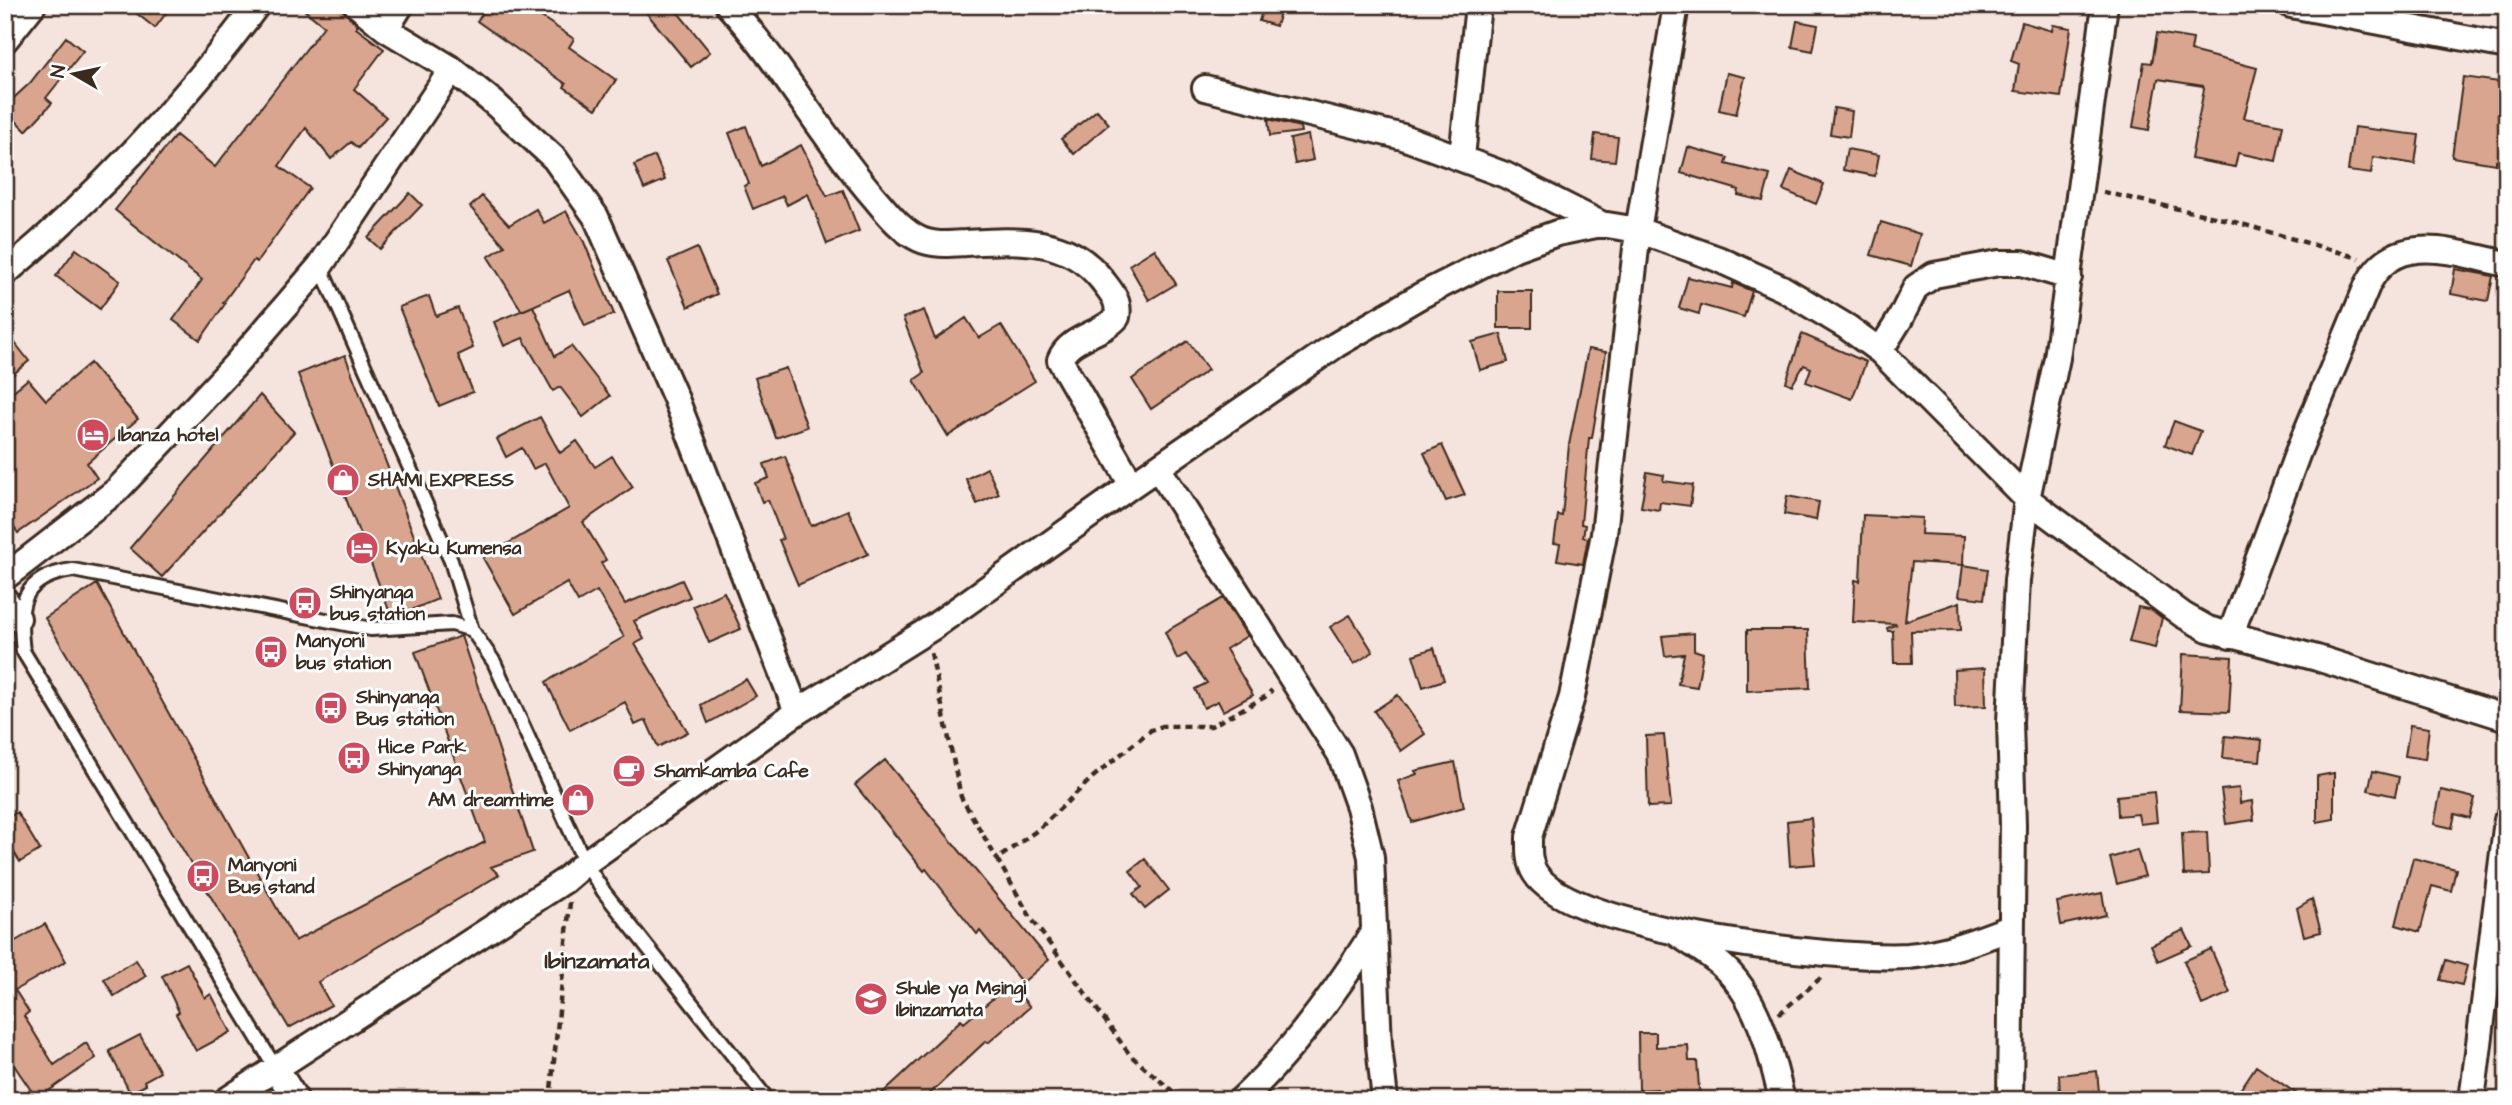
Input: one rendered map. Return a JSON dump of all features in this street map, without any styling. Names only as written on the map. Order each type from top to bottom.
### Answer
[{"type":"street","points":[[5,40],[33,5]]},
{"type":"street","points":[[5,273],[133,154],[218,58],[257,5]]},
{"type":"street","points":[[357,5],[386,29],[452,69],[555,159],[596,216],[676,399],[797,712]]},
{"type":"street","points":[[386,29],[401,5]]},
{"type":"street","points":[[728,5],[855,176],[896,223],[918,239],[937,245],[988,242],[1047,244],[1073,253],[1095,271],[1117,300],[1117,317],[1111,325],[1068,347],[1060,360],[1132,485]]},
{"type":"street","points":[[1462,158],[1478,5]]},
{"type":"street","points":[[1676,5],[1638,230],[1604,534],[1572,697],[1529,837],[1528,858],[1536,875],[1588,910],[1671,930],[1841,956],[1929,953],[1956,948],[2010,928]]},
{"type":"street","points":[[2010,1100],[2013,646],[2027,499],[2057,358],[2070,277],[2105,5]]},
{"type":"street","points":[[2291,5],[2507,46]]},
{"type":"street","points":[[5,578],[61,536],[125,482],[236,364],[320,266],[452,69]]},
{"type":"street","points":[[1205,88],[1337,118],[1462,158],[1601,224],[1638,230],[1718,259],[1782,288],[1880,351],[2027,499],[2183,615],[2208,629],[2230,636],[2317,658],[2507,718]]},
{"type":"street","points":[[227,1100],[578,870],[797,712],[933,627],[1132,485],[1336,345],[1420,296],[1515,248],[1557,233],[1601,224]]},
{"type":"street","points":[[2230,636],[2298,452],[2367,286],[2379,264],[2396,255],[2428,248],[2507,264]]},
{"type":"street","points":[[1880,351],[1900,320],[1916,287],[1934,275],[1999,263],[2022,263],[2070,277]]},
{"type":"street","points":[[1158,468],[1340,754],[1359,807],[1371,857],[1373,933],[1385,1100]]},
{"type":"street","points":[[2472,1100],[2507,820]]},
{"type":"street","points":[[1671,930],[1730,974],[1761,1025],[1782,1100]]},
{"type":"street","points":[[1241,1100],[1282,1058],[1336,992],[1373,933]]},
{"type":"street","points":[[275,1067],[296,1100]]},
{"type":"lane","points":[[320,266],[451,561],[472,630],[494,662],[578,870],[604,892],[768,1100]]},
{"type":"lane","points":[[275,1067],[23,651],[12,609],[27,590],[52,573],[73,570],[370,629],[452,624],[472,630]]},
{"type":"path","points":[[2081,187],[2228,220],[2379,264]]},
{"type":"path","points":[[933,627],[931,654],[961,797],[1031,918],[1130,1055],[1183,1100]]},
{"type":"path","points":[[998,859],[1039,829],[1093,777],[1151,730],[1163,726],[1199,728],[1222,722],[1265,697],[1290,672]]},
{"type":"path","points":[[550,1100],[551,1065],[578,870]]},
{"type":"path","points":[[1761,1025],[1805,993],[1841,956]]},
{"type":"building","points":[[126,5],[172,5],[155,28]]},
{"type":"building","points":[[298,5],[337,5],[358,25],[356,28],[384,49],[354,89],[386,117],[358,148],[351,142],[331,159],[306,128],[279,166],[310,188],[257,262],[254,260],[200,340],[173,320],[202,280],[115,210],[176,135],[215,167],[324,26]]},
{"type":"building","points":[[489,5],[547,5],[540,16],[574,39],[569,47],[616,80],[596,109],[564,87],[566,84],[477,21]]},
{"type":"building","points":[[640,5],[672,5],[710,52],[691,67]]},
{"type":"building","points":[[1264,5],[1282,5],[1276,26],[1259,21]]},
{"type":"building","points":[[1797,21],[1818,25],[1813,51],[1792,47]]},
{"type":"building","points":[[2022,22],[2052,31],[2053,25],[2071,28],[2061,97],[2015,91],[2019,64],[2011,61]]},
{"type":"building","points":[[2157,33],[2193,39],[2191,51],[2257,68],[2244,118],[2283,125],[2276,161],[2238,153],[2235,167],[2191,159],[2203,86],[2158,79],[2149,130],[2133,127],[2144,62],[2152,63]]},
{"type":"building","points":[[66,37],[83,51],[46,98],[52,103],[26,131],[5,110],[5,106],[30,83]]},
{"type":"building","points":[[1727,73],[1745,77],[1736,114],[1719,110]]},
{"type":"building","points":[[2463,77],[2507,83],[2507,163],[2496,160],[2496,164],[2452,157]]},
{"type":"building","points":[[1834,108],[1852,111],[1849,137],[1830,134]]},
{"type":"building","points":[[1097,110],[1109,124],[1074,154],[1061,139]]},
{"type":"building","points":[[1268,119],[1300,127],[1301,132],[1270,136]]},
{"type":"building","points":[[746,126],[761,166],[801,145],[827,196],[843,190],[859,231],[827,244],[808,194],[787,205],[783,196],[753,209],[744,186],[749,184],[729,133]]},
{"type":"building","points":[[2354,127],[2419,135],[2415,164],[2373,157],[2371,174],[2348,171]]},
{"type":"building","points":[[1595,134],[1618,137],[1615,161],[1592,159]]},
{"type":"building","points":[[1308,135],[1313,160],[1295,164],[1290,139]]},
{"type":"building","points":[[1688,147],[1728,158],[1726,164],[1770,175],[1763,201],[1738,195],[1739,190],[1681,173]]},
{"type":"building","points":[[1847,149],[1879,155],[1875,176],[1843,170]]},
{"type":"building","points":[[655,156],[665,180],[644,189],[634,165]]},
{"type":"building","points":[[1791,170],[1824,184],[1816,204],[1783,190]]},
{"type":"building","points":[[410,193],[422,205],[380,249],[368,238]]},
{"type":"building","points":[[482,196],[509,225],[536,209],[544,223],[566,211],[584,242],[614,314],[585,326],[569,290],[522,311],[488,257],[505,246],[470,207]]},
{"type":"building","points":[[1881,222],[1920,234],[1911,266],[1871,255]]},
{"type":"building","points":[[697,248],[717,294],[688,307],[668,261]]},
{"type":"building","points":[[76,249],[120,281],[100,309],[56,276]]},
{"type":"building","points":[[1155,249],[1176,284],[1149,300],[1129,265]]},
{"type":"building","points":[[2455,269],[2493,276],[2488,301],[2451,294]]},
{"type":"building","points":[[1688,277],[1732,288],[1733,283],[1752,291],[1744,317],[1701,305],[1699,314],[1679,308]]},
{"type":"building","points":[[1498,291],[1532,291],[1532,328],[1498,328]]},
{"type":"building","points":[[429,296],[436,316],[458,308],[473,348],[458,355],[473,392],[439,406],[399,307]]},
{"type":"building","points":[[533,306],[555,356],[571,346],[610,396],[583,417],[560,387],[553,391],[523,338],[504,346],[494,322]]},
{"type":"building","points":[[924,310],[935,339],[966,318],[979,338],[1001,325],[1035,381],[948,436],[914,380],[924,373],[903,318]]},
{"type":"building","points":[[5,330],[29,361],[5,381]]},
{"type":"building","points":[[1501,334],[1508,362],[1480,370],[1472,342]]},
{"type":"building","points":[[1802,334],[1866,362],[1852,399],[1806,382],[1811,368],[1804,365],[1792,385],[1786,382]]},
{"type":"building","points":[[1188,341],[1208,370],[1151,409],[1132,379]]},
{"type":"building","points":[[1588,349],[1606,352],[1592,438],[1589,438],[1581,524],[1585,525],[1583,537],[1588,538],[1583,564],[1557,560],[1560,544],[1554,543],[1558,515],[1562,516],[1569,445]]},
{"type":"building","points":[[345,355],[438,599],[392,618],[298,374]]},
{"type":"building","points":[[90,363],[138,419],[87,463],[97,478],[18,533],[5,514],[5,398],[28,379],[46,400]]},
{"type":"building","points":[[786,368],[807,427],[776,438],[755,378]]},
{"type":"building","points":[[260,395],[294,432],[162,577],[130,548]]},
{"type":"building","points":[[540,417],[560,453],[577,441],[595,467],[612,456],[633,487],[583,522],[606,560],[601,563],[625,604],[682,580],[690,597],[634,621],[644,639],[635,644],[688,732],[658,747],[646,720],[635,725],[625,702],[570,730],[546,682],[624,637],[597,591],[578,602],[567,583],[515,614],[483,558],[569,508],[545,463],[533,469],[522,448],[506,457],[497,439]]},
{"type":"building","points":[[2174,421],[2201,431],[2192,455],[2165,445]]},
{"type":"building","points":[[1442,445],[1465,495],[1446,501],[1424,453]]},
{"type":"building","points":[[785,456],[811,526],[848,510],[868,554],[798,585],[779,540],[783,539],[768,500],[762,502],[755,483],[769,478],[764,464]]},
{"type":"building","points":[[987,468],[999,494],[977,504],[966,479]]},
{"type":"building","points":[[1647,472],[1664,475],[1663,481],[1693,485],[1690,506],[1660,502],[1659,510],[1641,507]]},
{"type":"building","points":[[1787,496],[1819,502],[1816,520],[1784,514]]},
{"type":"building","points":[[1863,515],[1922,518],[1921,534],[1964,536],[1963,565],[1912,562],[1905,621],[1960,602],[1961,630],[1911,631],[1912,663],[1894,663],[1893,631],[1888,631],[1887,628],[1897,624],[1853,622],[1855,580],[1860,581]]},
{"type":"building","points":[[1963,565],[1988,569],[1984,599],[1959,596]]},
{"type":"building","points":[[97,584],[295,941],[485,842],[415,652],[461,636],[533,852],[491,867],[499,875],[318,982],[331,1005],[289,1028],[45,618]]},
{"type":"building","points":[[724,592],[741,629],[709,643],[693,606]]},
{"type":"building","points":[[1223,598],[1247,636],[1226,649],[1253,695],[1223,711],[1218,701],[1204,708],[1195,689],[1207,683],[1186,654],[1177,659],[1165,632]]},
{"type":"building","points":[[2138,607],[2152,610],[2162,618],[2155,648],[2129,642]]},
{"type":"building","points":[[1350,615],[1373,652],[1354,664],[1330,627]]},
{"type":"building","points":[[1747,630],[1808,630],[1810,688],[1747,691]]},
{"type":"building","points":[[1694,633],[1694,650],[1703,653],[1697,687],[1678,684],[1684,654],[1665,656],[1662,636]]},
{"type":"building","points":[[1434,648],[1444,680],[1423,687],[1413,655]]},
{"type":"building","points":[[2183,654],[2232,657],[2229,712],[2180,710]]},
{"type":"building","points":[[1985,668],[1986,706],[1955,707],[1954,670]]},
{"type":"building","points":[[746,679],[756,696],[708,723],[701,705]]},
{"type":"building","points":[[1398,695],[1425,734],[1401,751],[1374,711]]},
{"type":"building","points":[[2410,725],[2429,728],[2425,759],[2405,756]]},
{"type":"building","points":[[1664,735],[1671,806],[1648,807],[1646,736]]},
{"type":"building","points":[[2225,736],[2262,740],[2260,761],[2223,758]]},
{"type":"building","points":[[885,760],[1049,960],[1022,983],[980,931],[977,934],[855,785]]},
{"type":"building","points":[[1455,762],[1464,807],[1412,822],[1398,781],[1417,774],[1415,771]]},
{"type":"building","points":[[2373,771],[2399,777],[2395,796],[2368,790]]},
{"type":"building","points":[[2334,773],[2334,819],[2317,822],[2317,776]]},
{"type":"building","points":[[2239,788],[2240,803],[2252,801],[2254,820],[2226,824],[2221,790]]},
{"type":"building","points":[[2441,790],[2475,798],[2470,818],[2455,814],[2452,828],[2434,824]]},
{"type":"building","points":[[2154,792],[2157,822],[2140,824],[2138,814],[2118,816],[2117,796]]},
{"type":"building","points":[[17,812],[40,850],[20,862],[5,838],[5,819]]},
{"type":"building","points":[[1811,818],[1815,864],[1790,866],[1787,821]]},
{"type":"building","points":[[2207,832],[2209,874],[2184,875],[2182,833]]},
{"type":"building","points":[[2137,850],[2145,876],[2117,884],[2110,858]]},
{"type":"building","points":[[2413,858],[2456,869],[2451,891],[2432,886],[2420,932],[2396,925]]},
{"type":"building","points":[[1145,859],[1169,890],[1145,909],[1133,894],[1142,887],[1130,871]]},
{"type":"building","points":[[2102,893],[2106,915],[2061,925],[2057,902]]},
{"type":"building","points":[[2312,899],[2321,932],[2304,936],[2297,908]]},
{"type":"building","points":[[45,924],[66,961],[15,990],[29,1012],[24,1016],[54,1065],[86,1043],[96,1058],[37,1099],[5,1052],[5,947]]},
{"type":"building","points":[[2184,930],[2192,946],[2158,961],[2151,945]]},
{"type":"building","points":[[2211,949],[2230,993],[2202,1005],[2184,961]]},
{"type":"building","points":[[136,960],[146,976],[114,996],[104,979]]},
{"type":"building","points":[[2446,960],[2467,966],[2462,985],[2440,980]]},
{"type":"building","points":[[187,963],[205,998],[211,994],[231,1032],[196,1051],[176,1014],[179,1012],[162,976]]},
{"type":"building","points":[[1010,984],[1030,1007],[988,1043],[986,1041],[923,1100],[875,1100],[961,1020],[964,1023]]},
{"type":"building","points":[[1638,1033],[1656,1033],[1656,1047],[1688,1045],[1689,1061],[1697,1061],[1700,1100],[1657,1100],[1657,1089],[1639,1090]]},
{"type":"building","points":[[140,1035],[160,1072],[144,1081],[146,1085],[130,1093],[109,1051]]},
{"type":"building","points":[[2256,1066],[2306,1100],[2247,1100],[2238,1093]]},
{"type":"building","points":[[2097,1071],[2099,1092],[2060,1095],[2059,1075]]},
{"type":"place","name":"Ibanza hotel","points":[[93,435]]},
{"type":"place","name":"SHAMI EXPRESS","points":[[343,480]]},
{"type":"place","name":"Kyaku Kumensa","points":[[362,548]]},
{"type":"place","name":"Shinyanga bus station","points":[[305,603]]},
{"type":"place","name":"Manyoni bus station","points":[[271,652]]},
{"type":"place","name":"Shinyanga Bus station","points":[[331,708]]},
{"type":"place","name":"Hice Park Shinyanga","points":[[354,758]]},
{"type":"place","name":"Shamkamba Cafe","points":[[629,771]]},
{"type":"place","name":"AM dreamtime","points":[[578,800]]},
{"type":"place","name":"Manyoni Bus stand","points":[[203,876]]},
{"type":"place","name":"Shule ya Msingi Ibinzamata","points":[[871,999]]},
{"type":"district","name":"Ibinzamata","points":[[597,961]]}]
